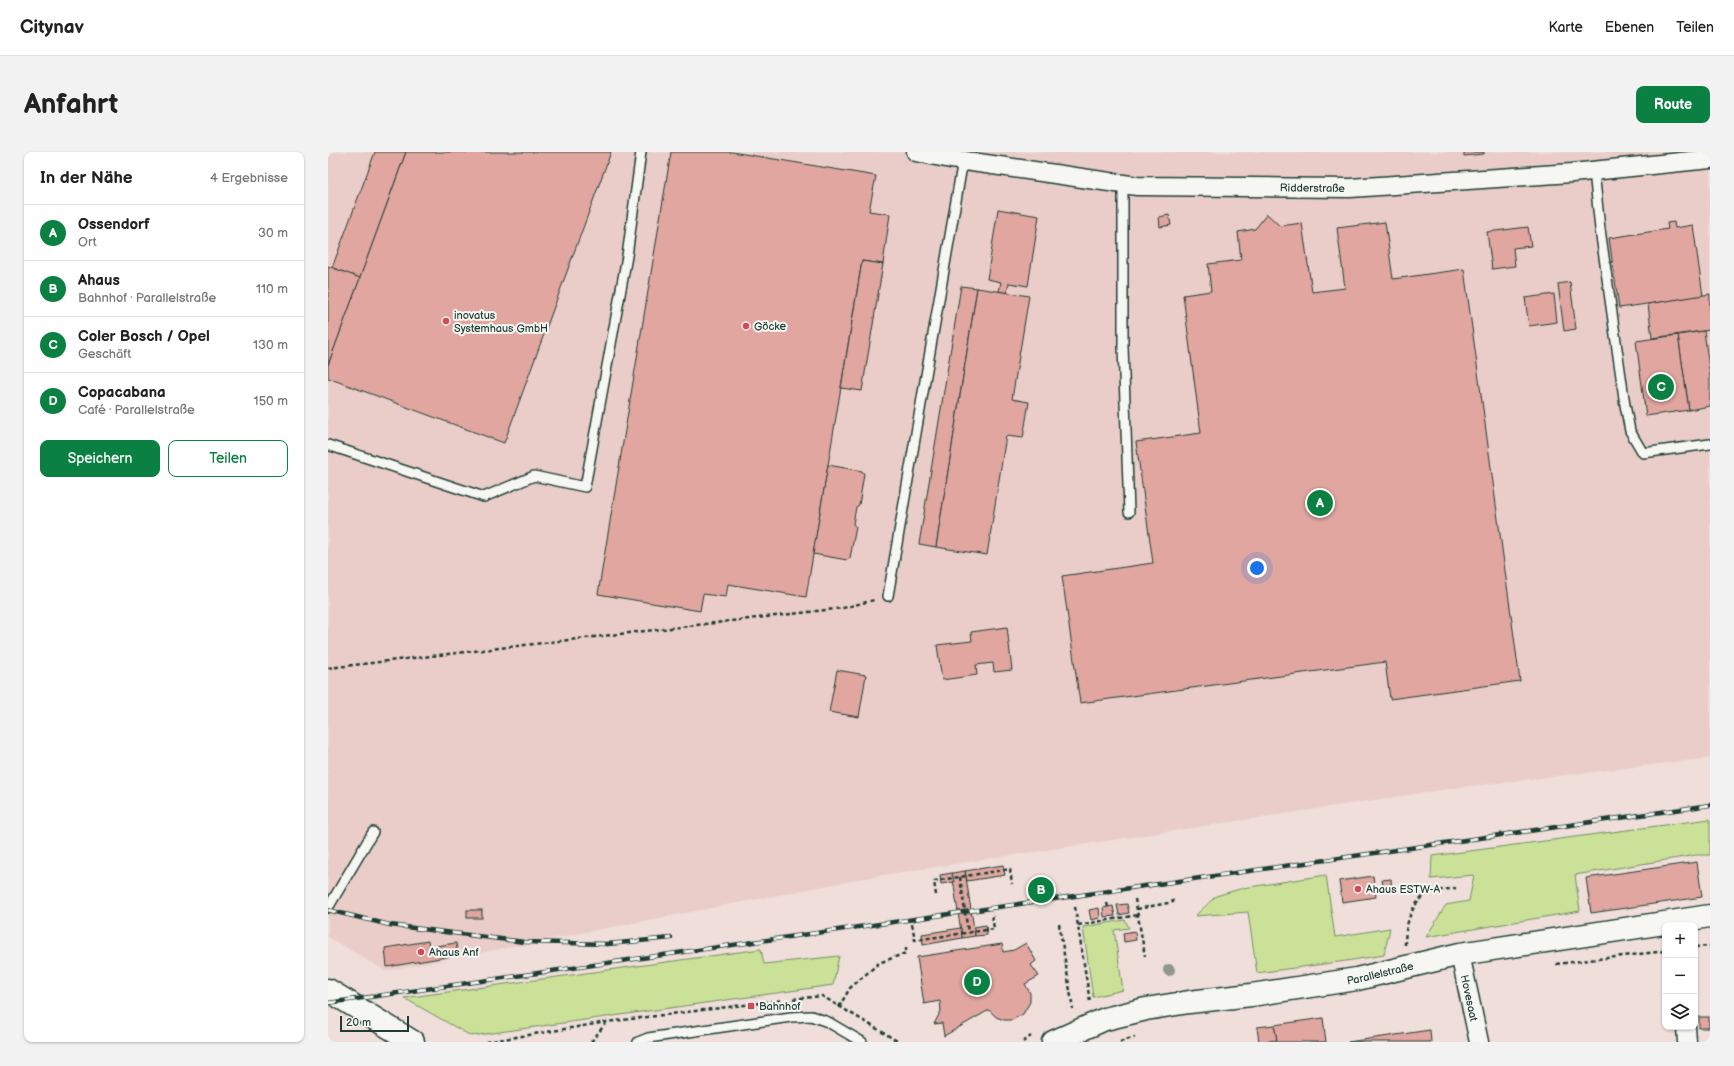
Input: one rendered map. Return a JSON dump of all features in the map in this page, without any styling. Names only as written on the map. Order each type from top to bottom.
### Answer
[{"type":"main road","name":"Parallelstraße","points":[[1053,1042],[1105,1019],[1146,1009],[1357,979],[1460,954],[1710,916]]},
{"type":"main road","points":[[328,990],[413,1042]]},
{"type":"street","name":"Ridderstraße","points":[[916,152],[1138,186],[1350,188],[1594,171],[1710,159]]},
{"type":"street","name":"Hovesaat","points":[[1460,954],[1479,1042]]},
{"type":"street","points":[[1686,1030],[1687,1042]]},
{"type":"lane","points":[[328,445],[484,497],[534,476],[585,487],[627,256],[641,152]]},
{"type":"lane","points":[[888,596],[956,157]]},
{"type":"lane","points":[[1594,171],[1603,252],[1630,431],[1644,453],[1710,444]]},
{"type":"lane","points":[[1123,184],[1123,348],[1129,512]]},
{"type":"lane","points":[[328,908],[373,832]]},
{"type":"lane","points":[[638,1042],[656,1037],[791,1017],[811,1016],[828,1022],[862,1042]]},
{"type":"path","points":[[328,668],[843,608],[888,596]]},
{"type":"path","points":[[936,894],[934,881],[1010,869],[1012,884]]},
{"type":"path","points":[[960,877],[968,932]]},
{"type":"path","points":[[1404,968],[1405,931],[1412,911],[1423,898],[1435,892],[1456,888]]},
{"type":"path","points":[[1137,909],[1173,902],[1172,897]]},
{"type":"path","points":[[1135,899],[1145,956]]},
{"type":"path","points":[[1107,903],[1108,907]]},
{"type":"path","points":[[1075,908],[1091,1006]]},
{"type":"path","points":[[912,924],[915,940],[981,931],[994,929],[992,913]]},
{"type":"path","points":[[1078,925],[1110,918],[1138,915]]},
{"type":"path","points":[[1059,924],[1074,1014]]},
{"type":"path","points":[[840,1007],[850,988],[880,964],[906,953],[906,946]]},
{"type":"path","points":[[1698,947],[1710,946]]},
{"type":"path","points":[[486,1042],[607,1022],[591,1042]]},
{"type":"shaded area","points":[[328,152],[1710,152],[1710,758],[1454,788],[876,876],[386,971],[328,937]]},
{"type":"green space","points":[[1710,819],[1710,855],[1696,855],[1575,875],[1580,911],[1426,937],[1446,905],[1469,901],[1474,875],[1431,879],[1432,856]]},
{"type":"green space","points":[[1326,875],[1335,937],[1390,928],[1384,955],[1257,973],[1248,912],[1195,916],[1216,896],[1243,888]]},
{"type":"green space","points":[[1125,920],[1129,928],[1114,930],[1123,990],[1093,997],[1083,927]]},
{"type":"green space","points":[[761,949],[764,964],[839,956],[833,985],[471,1036],[404,998]]},
{"type":"building","points":[[375,152],[406,152],[360,278],[332,268]]},
{"type":"building","name":"inovatus Systemhaus GmbH","points":[[406,152],[611,152],[504,443],[328,378],[328,365]]},
{"type":"building","name":"Göcke","points":[[671,152],[732,152],[876,176],[869,211],[890,214],[883,264],[862,261],[806,597],[728,584],[726,597],[703,594],[700,611],[598,594]]},
{"type":"building","points":[[1464,152],[1484,152],[1484,154],[1464,156]]},
{"type":"building","points":[[998,209],[1039,216],[1028,286],[1009,283],[1007,293],[999,291],[1001,282],[987,279]]},
{"type":"building","points":[[1267,214],[1280,226],[1302,223],[1312,292],[1345,288],[1337,228],[1385,222],[1393,279],[1464,269],[1520,681],[1390,699],[1385,662],[1080,703],[1062,576],[1153,563],[1136,442],[1201,433],[1183,295],[1211,291],[1208,264],[1241,260],[1238,232],[1255,229]]},
{"type":"building","points":[[1169,215],[1171,225],[1160,227],[1159,217]]},
{"type":"building","points":[[1674,222],[1675,228],[1693,225],[1703,296],[1619,308],[1609,238],[1668,229],[1667,223]]},
{"type":"building","points":[[1528,227],[1531,246],[1513,248],[1515,266],[1492,269],[1487,232]]},
{"type":"building","points":[[862,261],[883,264],[862,391],[841,388]]},
{"type":"building","points":[[328,266],[360,278],[328,365]]},
{"type":"building","points":[[1570,282],[1576,329],[1564,331],[1558,284]]},
{"type":"building","points":[[961,286],[977,288],[936,547],[919,544]]},
{"type":"building","points":[[977,288],[1029,296],[1012,399],[1029,402],[1023,438],[1006,436],[987,555],[936,547]]},
{"type":"building","points":[[1554,294],[1557,322],[1529,326],[1525,298]]},
{"type":"building","points":[[1710,294],[1710,330],[1652,338],[1648,304]]},
{"type":"building","points":[[1704,331],[1710,375],[1710,406],[1689,410],[1678,335]]},
{"type":"building","points":[[1678,335],[1689,410],[1646,416],[1636,341]]},
{"type":"building","points":[[828,465],[862,471],[864,474],[859,505],[856,507],[853,524],[856,527],[850,558],[847,560],[813,554]]},
{"type":"building","points":[[1007,627],[1012,670],[994,672],[993,663],[976,665],[977,675],[942,680],[937,645],[972,641],[971,632]]},
{"type":"building","points":[[837,670],[866,675],[859,717],[829,712]]},
{"type":"building","points":[[1697,862],[1702,897],[1591,913],[1586,878]]},
{"type":"building","points":[[1003,865],[1005,875],[967,881],[965,871]]},
{"type":"building","points":[[965,871],[975,936],[962,938],[952,873]]},
{"type":"building","points":[[952,873],[954,882],[941,884],[940,875]]},
{"type":"building","name":"Ahaus ESTW-A","points":[[1373,876],[1376,897],[1342,902],[1339,881]]},
{"type":"building","points":[[1391,879],[1392,890],[1384,891],[1382,880]]},
{"type":"building","points":[[1127,904],[1129,913],[1119,915],[1117,905]]},
{"type":"building","points":[[1113,906],[1115,916],[1104,917],[1103,908]]},
{"type":"building","points":[[1099,908],[1100,918],[1091,920],[1089,910]]},
{"type":"building","points":[[467,910],[482,910],[482,918],[467,918]]},
{"type":"building","points":[[986,925],[987,935],[975,936],[974,927]]},
{"type":"building","points":[[961,928],[962,938],[923,945],[922,934]]},
{"type":"building","points":[[1135,931],[1136,940],[1124,942],[1123,933]]},
{"type":"building","name":"Ahaus Anf","points":[[428,941],[429,947],[456,943],[458,955],[387,967],[385,948]]},
{"type":"building","points":[[1026,943],[1036,961],[1031,965],[1039,976],[1025,984],[1030,993],[1030,1002],[1023,1014],[1012,1020],[1004,1020],[996,1017],[989,1010],[944,1036],[942,1023],[934,1024],[941,1011],[940,1001],[924,1004],[917,957],[1002,944],[1003,952],[1014,950]]},
{"type":"building","points":[[1699,1017],[1709,1017],[1709,1028],[1699,1028]]},
{"type":"building","points":[[1323,1018],[1326,1042],[1277,1042],[1274,1025]]},
{"type":"building","points":[[1274,1025],[1277,1040],[1259,1042],[1257,1027]]},
{"type":"building","points":[[1430,1030],[1431,1042],[1348,1042]]},
{"type":"railway","points":[[328,1003],[1710,805]]},
{"type":"railway","points":[[328,910],[390,925],[524,942],[608,944],[671,938]]},
{"type":"place","name":"inovatus Systemhaus GmbH","points":[[446,321]]},
{"type":"place","name":"Göcke","points":[[746,326]]},
{"type":"place","name":"Coler Bosch / Opel","points":[[1661,387]]},
{"type":"place","name":"Ossendorf","points":[[1320,503]]},
{"type":"place","name":"Ahaus ESTW-A","points":[[1358,889]]},
{"type":"place","name":"Ahaus","points":[[1041,890]]},
{"type":"place","name":"Ahaus Anf","points":[[421,952]]},
{"type":"place","name":"Copacabana","points":[[977,982]]},
{"type":"place","name":"Bahnhof","points":[[751,1006]]}]
